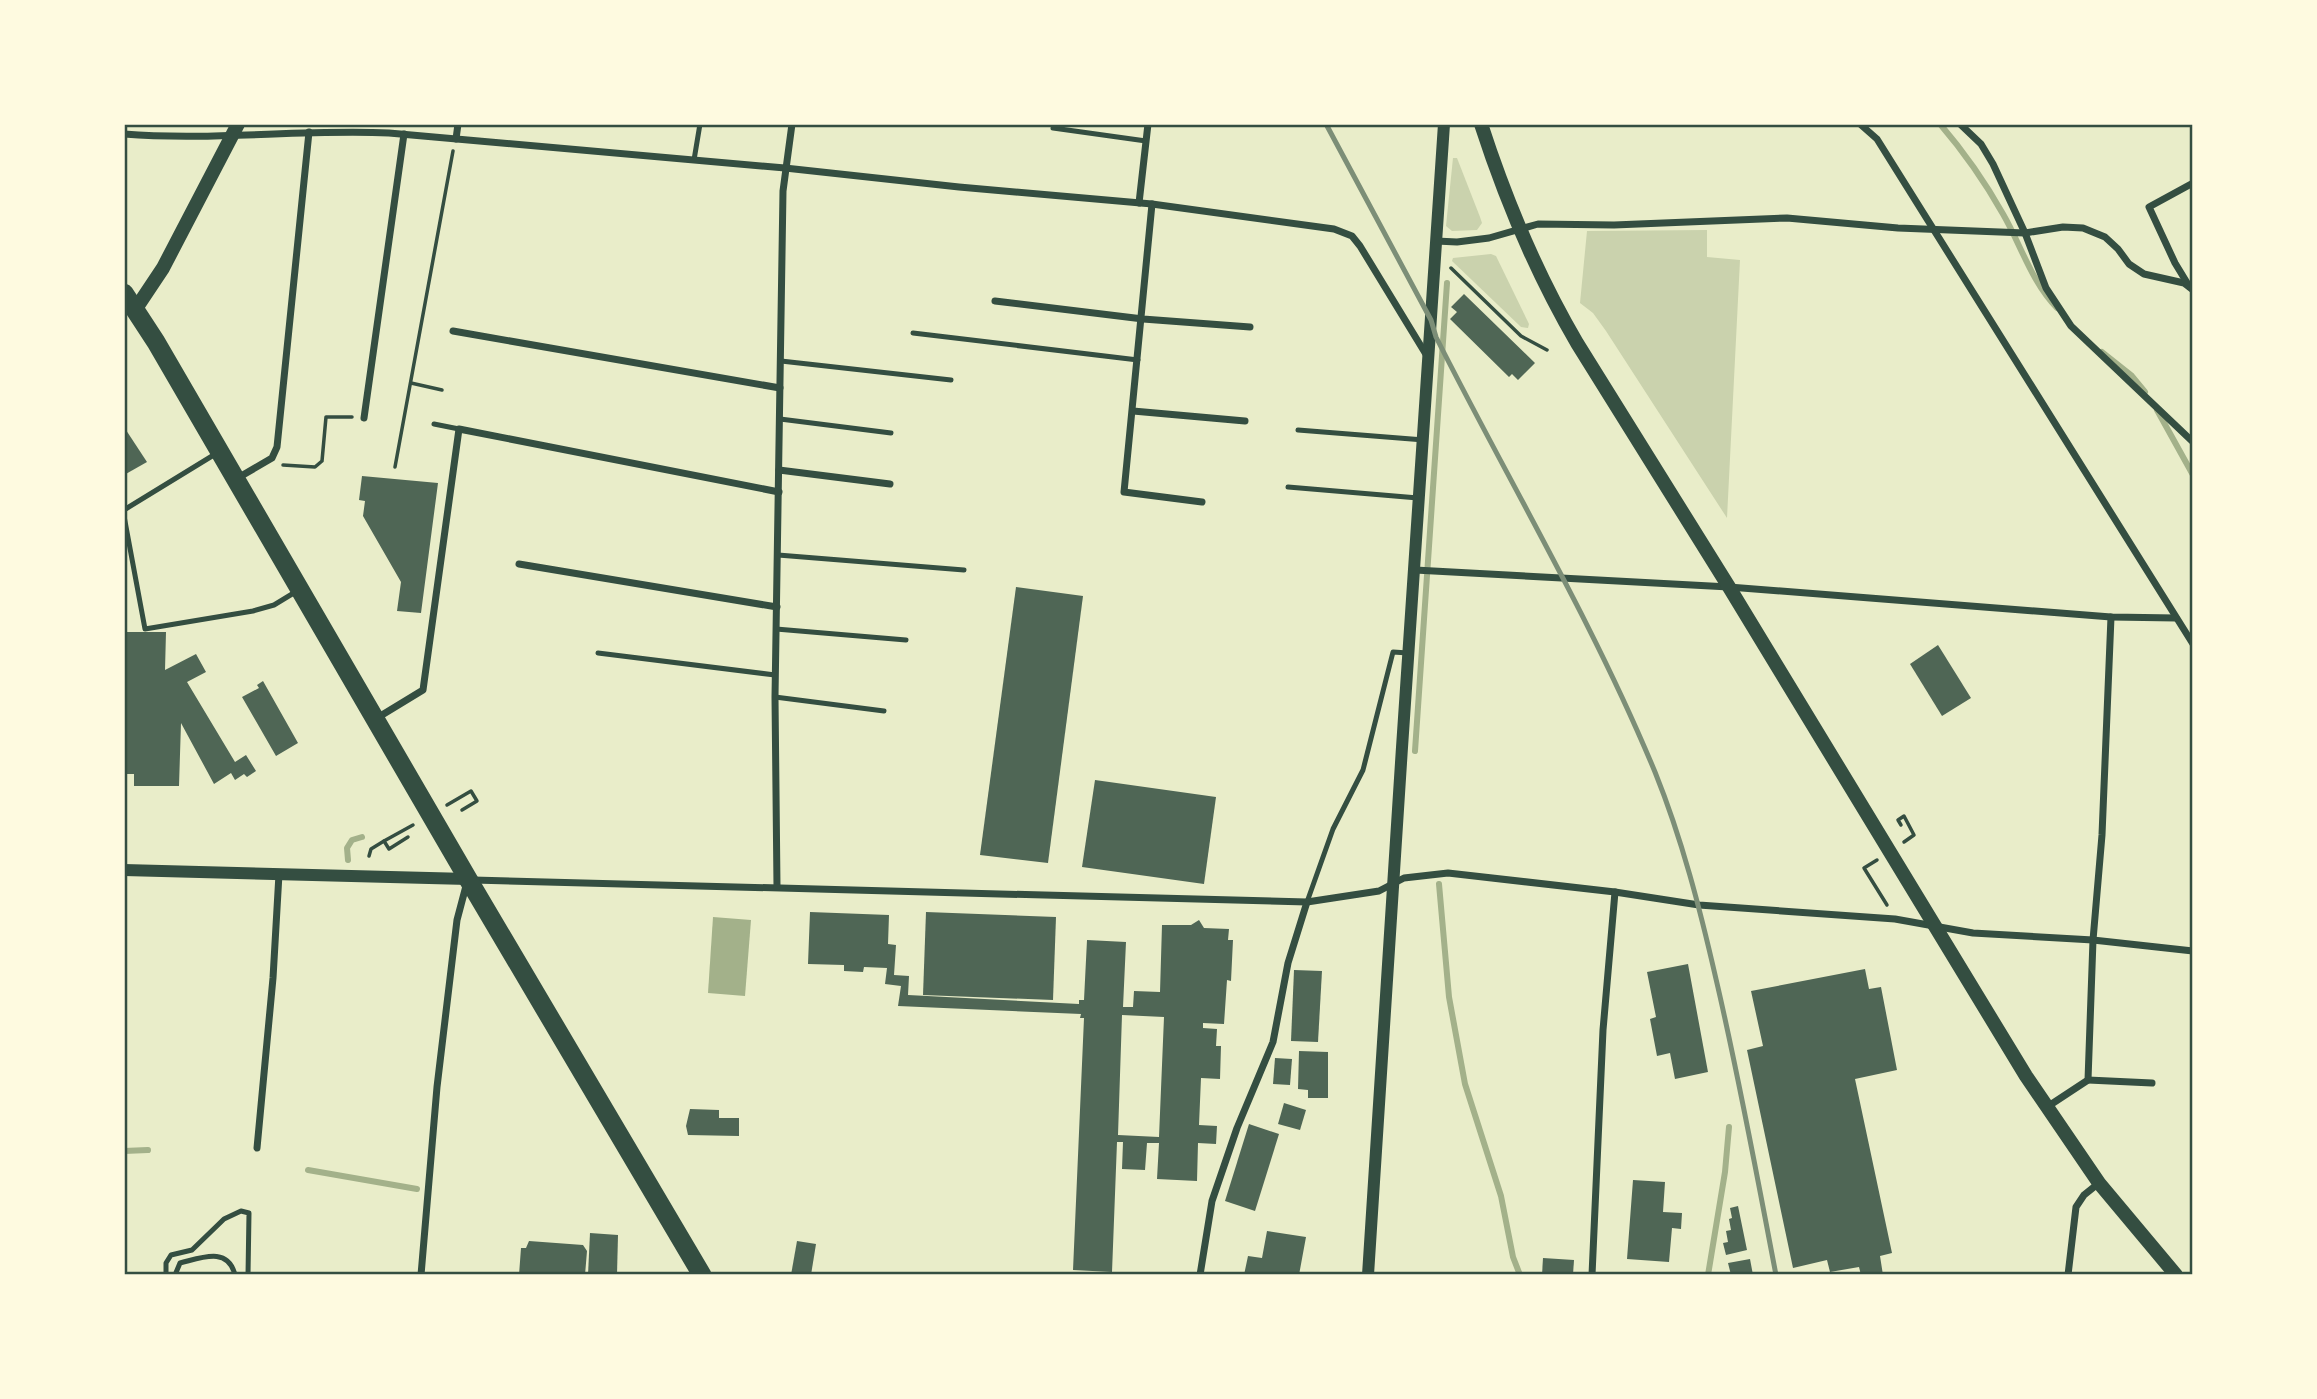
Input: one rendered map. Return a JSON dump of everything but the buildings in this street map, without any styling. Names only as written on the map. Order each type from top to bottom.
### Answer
[{"type":"highway","points":[[124,293],[236,479],[468,880],[702,1275]]},
{"type":"main road","points":[[1481,124],[1518,230],[1554,304],[1577,343],[2047,1107],[2099,1183],[2176,1275]]},
{"type":"main road","points":[[135,310],[158,278],[235,129]]},
{"type":"street","points":[[456,139],[458,124]]},
{"type":"street","points":[[777,887],[775,675],[780,388],[785,168],[792,124]]},
{"type":"street","points":[[1139,203],[1148,124]]},
{"type":"street","points":[[1368,1275],[1391,885],[1444,124]]},
{"type":"street","points":[[1860,124],[1877,139],[1935,229],[2193,644]]},
{"type":"street","points":[[1960,124],[1981,144],[2025,233],[2046,288],[2071,326],[2193,442]]},
{"type":"street","points":[[124,134],[235,129],[404,134],[1152,204],[1334,229],[1352,236],[1360,246],[1429,360]]},
{"type":"street","points":[[236,479],[272,458],[278,447],[309,132]]},
{"type":"street","points":[[364,418],[404,134]]},
{"type":"street","points":[[2192,288],[2175,263],[2148,207],[2193,183]]},
{"type":"street","points":[[1152,204],[1143,319],[1124,492],[1202,502]]},
{"type":"street","points":[[1436,241],[1483,238],[1538,224],[1614,225],[1787,218],[2025,233],[2063,227],[2083,228],[2105,237],[2129,264],[2144,274],[2184,283],[2192,288]]},
{"type":"street","points":[[995,301],[1143,319],[1250,327]]},
{"type":"street","points":[[453,331],[780,388]]},
{"type":"street","points":[[1133,411],[1245,421]]},
{"type":"street","points":[[374,719],[423,690],[459,429],[779,492]]},
{"type":"street","points":[[779,470],[890,484]]},
{"type":"street","points":[[519,564],[777,607]]},
{"type":"street","points":[[1415,570],[1729,587],[2111,617],[2176,618]]},
{"type":"street","points":[[2088,1080],[2111,617]]},
{"type":"street","points":[[124,870],[1307,902],[1379,891],[1404,878],[1448,873],[1615,892],[1699,905],[1895,919],[1973,933],[2093,940],[2193,951]]},
{"type":"street","points":[[257,1148],[273,978],[279,873]]},
{"type":"street","points":[[421,1275],[439,1074],[457,920],[468,880]]},
{"type":"street","points":[[1592,1275],[1603,1030],[1615,892]]},
{"type":"street","points":[[1200,1275],[1212,1201],[1237,1128],[1273,1042],[1288,963],[1307,902]]},
{"type":"street","points":[[2047,1107],[2088,1080],[2152,1083]]},
{"type":"street","points":[[2068,1275],[2076,1207],[2084,1195],[2099,1183]]},
{"type":"lane","points":[[694,160],[700,124]]},
{"type":"lane","points":[[1053,128],[1146,141]]},
{"type":"lane","points":[[914,333],[1138,360]]},
{"type":"lane","points":[[781,361],[951,380]]},
{"type":"lane","points":[[780,419],[891,433]]},
{"type":"lane","points":[[434,424],[459,429]]},
{"type":"lane","points":[[1298,430],[1423,440]]},
{"type":"lane","points":[[124,510],[219,451]]},
{"type":"lane","points":[[1288,487],[1420,498]]},
{"type":"lane","points":[[124,516],[145,629],[253,611],[274,605],[299,589]]},
{"type":"lane","points":[[778,555],[964,570]]},
{"type":"lane","points":[[776,629],[906,640]]},
{"type":"lane","points":[[1307,902],[1333,829],[1363,770],[1393,652],[1409,653]]},
{"type":"lane","points":[[598,653],[775,675]]},
{"type":"lane","points":[[775,697],[884,711]]},
{"type":"lane","points":[[166,1275],[166,1264],[171,1255],[192,1250],[223,1219],[241,1210],[249,1213],[248,1275]]},
{"type":"lane","points":[[175,1275],[180,1263],[216,1255],[227,1258],[236,1275]]},
{"type":"path","points":[[396,467],[456,139]]},
{"type":"path","points":[[1448,266],[1521,336],[1547,351]]},
{"type":"path","points":[[411,383],[442,390]]},
{"type":"path","points":[[262,463],[315,467],[322,461],[326,417],[364,418]]},
{"type":"path","points":[[460,797],[471,791],[477,801],[462,810]]},
{"type":"path","points":[[1908,821],[1901,825],[1898,820],[1903,816],[1914,835]]},
{"type":"path","points":[[369,856],[371,849],[408,828]]},
{"type":"path","points":[[384,841],[389,849],[408,837]]},
{"type":"path","points":[[1864,868],[1881,897]]},
{"type":"shaded area","points":[[1453,158],[1457,158],[1482,223],[1477,230],[1452,231],[1446,226]]},
{"type":"shaded area","points":[[1707,230],[1707,257],[1740,260],[1727,518],[1606,331],[1593,313],[1580,303],[1587,231]]},
{"type":"shaded area","points":[[1491,254],[1496,256],[1529,324],[1528,328],[1521,327],[1452,261],[1453,258]]},
{"type":"shaded area","points":[[713,917],[751,920],[745,996],[708,993]]},
{"type":"waterway","points":[[1940,124],[1989,190],[2033,275],[2057,308]]},
{"type":"waterway","points":[[1415,751],[1447,283]]},
{"type":"waterway","points":[[2102,352],[2131,375],[2145,392]]},
{"type":"waterway","points":[[2157,410],[2193,475]]},
{"type":"waterway","points":[[348,860],[347,848],[352,840],[362,837]]},
{"type":"waterway","points":[[1439,884],[1449,997],[1465,1084],[1501,1196],[1513,1257],[1520,1275]]},
{"type":"waterway","points":[[1708,1275],[1725,1172],[1729,1127]]},
{"type":"waterway","points":[[124,1151],[148,1150]]},
{"type":"waterway","points":[[308,1170],[417,1189]]},
{"type":"railway","points":[[1326,124],[1431,320],[1436,337],[1578,607],[1631,716],[1665,797],[1682,848],[1710,953],[1776,1275]]}]
